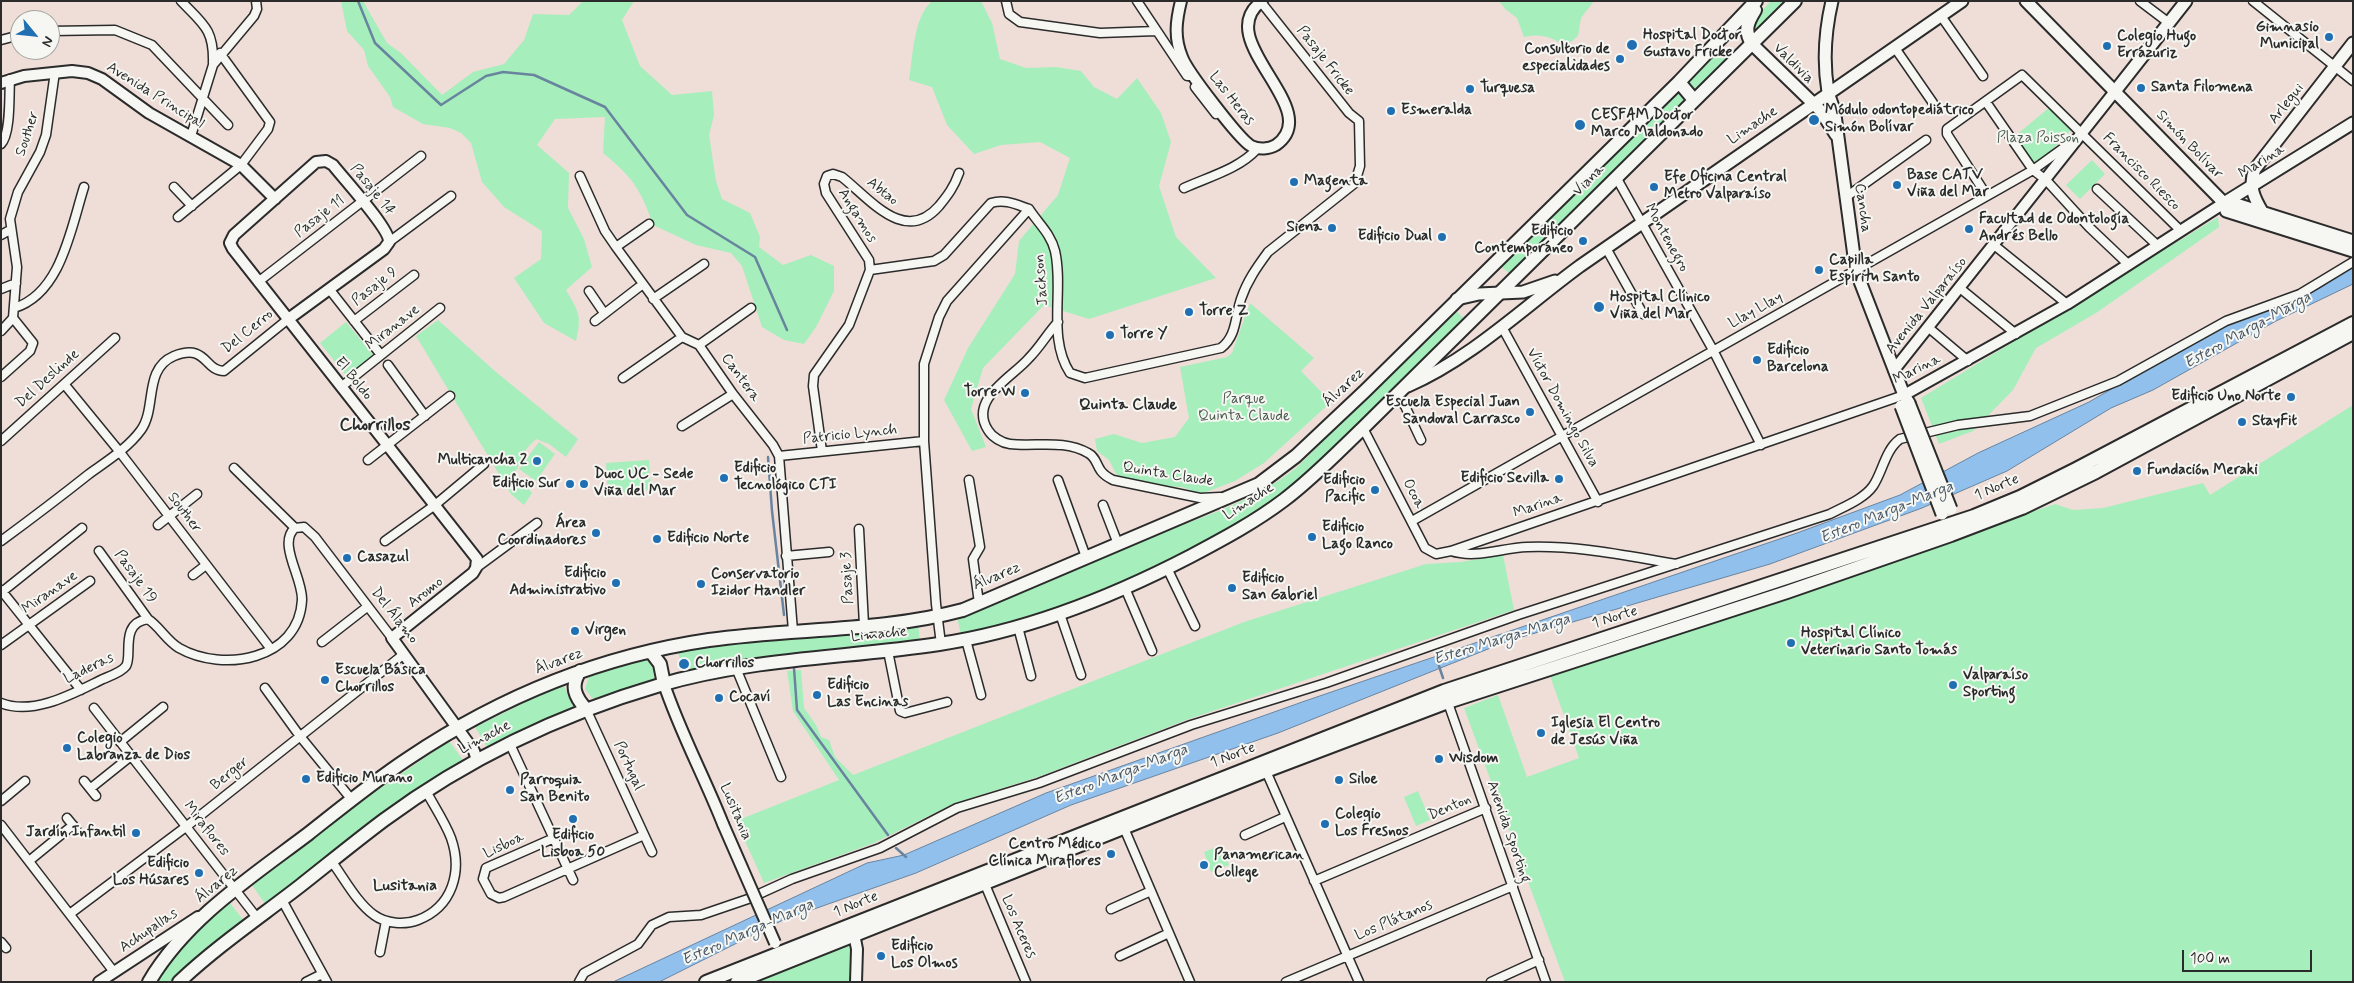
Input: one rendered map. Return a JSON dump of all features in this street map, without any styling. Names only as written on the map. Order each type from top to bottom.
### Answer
[{"type":"main road","name":"Álvarez","points":[[149,982],[181,938],[235,890],[408,758],[496,706],[600,664],[651,652],[711,640],[937,617],[979,603],[1259,484],[1296,456],[1678,82],[1756,1]]},
{"type":"main road","points":[[1752,44],[1746,34],[1746,26],[1760,1]]},
{"type":"main road","name":"Viana","points":[[1408,386],[1795,1]]},
{"type":"main road","name":"Cancha","points":[[1832,1],[1826,43],[1828,94],[1835,115],[1856,270],[1947,512]]},
{"type":"main road","name":"Limache","points":[[181,981],[384,820],[426,791],[509,742],[586,709],[664,684],[736,668],[942,644],[1018,627],[1060,614],[1125,588],[1167,568],[1260,517],[1284,500],[1408,386],[1453,361],[1502,327],[1563,278],[1962,1]]},
{"type":"main road","name":"Simón Bolívar","points":[[2026,1],[2229,206]]},
{"type":"main road","name":"Avenida Valparaíso","points":[[2116,90],[2186,1]]},
{"type":"main road","name":"Arlegui","points":[[2252,191],[2253,175],[2259,164],[2353,43]]},
{"type":"main road","name":"Valdivia","points":[[1752,44],[1813,105]]},
{"type":"main road","points":[[1678,82],[1694,100]]},
{"type":"main road","name":"Cancha","points":[[1813,105],[1820,110],[1837,136]]},
{"type":"main road","name":"Marina","points":[[2229,206],[2353,123]]},
{"type":"main road","points":[[2252,191],[2263,213]]},
{"type":"main road","points":[[2229,206],[2263,213],[2353,242]]},
{"type":"main road","points":[[2229,206],[2353,252]]},
{"type":"main road","name":"Limache","points":[[1457,299],[1523,292],[1563,278]]},
{"type":"main road","points":[[1523,292],[1528,300],[1527,308]]},
{"type":"main road","name":"1 Norte","points":[[852,929],[1446,697],[1942,527],[2028,493],[2353,324]]},
{"type":"main road","name":"1 Norte","points":[[706,982],[780,953],[984,882],[1124,828],[1446,697],[1683,627],[1917,547],[2022,508],[2096,472],[2353,333]]},
{"type":"main road","points":[[1917,547],[1956,522],[1947,512],[1942,527]]},
{"type":"main road","points":[[651,652],[660,664],[664,684]]},
{"type":"main road","points":[[580,671],[574,682],[574,691],[586,709]]},
{"type":"main road","name":"1 Norte","points":[[737,982],[780,953]]},
{"type":"main road","points":[[729,982],[761,960]]},
{"type":"street","points":[[181,1],[204,25],[212,37],[212,65],[191,136]]},
{"type":"street","points":[[212,65],[254,16],[257,9],[256,1]]},
{"type":"street","points":[[1006,1],[1009,14],[1020,22],[1100,33],[1156,31]]},
{"type":"street","points":[[1137,1],[1156,31],[1191,76]]},
{"type":"street","name":"Las Heras","points":[[1181,1],[1177,16],[1176,35],[1182,59],[1219,119]]},
{"type":"street","points":[[1184,188],[1236,165],[1249,157],[1257,149],[1269,148],[1276,144],[1287,130],[1287,109],[1281,94],[1251,46],[1247,28],[1247,16],[1252,8],[1261,1]]},
{"type":"street","name":"Pasaje Fricke","points":[[1261,1],[1349,113]]},
{"type":"street","points":[[2140,1],[2169,23]]},
{"type":"street","points":[[2253,1],[2353,81]]},
{"type":"street","points":[[1941,16],[1983,76]]},
{"type":"street","points":[[60,31],[115,30],[152,45],[228,124]]},
{"type":"street","points":[[1895,48],[1933,103]]},
{"type":"street","points":[[178,217],[241,165],[268,129],[270,122],[266,114],[220,54]]},
{"type":"street","name":"Avenida Principal","points":[[5,81],[55,72],[80,72],[102,79],[149,113],[241,165],[275,199]]},
{"type":"street","name":"Souther","points":[[13,318],[16,255],[10,230],[10,219],[18,192],[40,152],[46,135],[55,72]]},
{"type":"street","name":"Francisco Riesco","points":[[1986,102],[2022,75],[2181,231]]},
{"type":"street","name":"Las Heras","points":[[1191,76],[1240,136],[1257,149]]},
{"type":"street","points":[[1,144],[5,140],[7,131],[5,81]]},
{"type":"street","name":"Avenida Valparaíso","points":[[1894,370],[1961,289],[2116,90]]},
{"type":"street","points":[[1988,196],[1947,134],[1947,129],[1986,102],[2033,170],[2046,180],[2129,265]]},
{"type":"street","name":"Jackson","points":[[1028,209],[1044,228],[1055,250],[1059,289],[1058,322],[1061,353],[1070,373],[1085,378],[1221,348],[1232,336],[1240,300],[1248,281],[1263,259],[1335,197],[1356,183],[1359,177],[1361,127],[1358,118],[1349,113]]},
{"type":"street","name":"Llay Llay","points":[[1412,522],[2033,170],[2053,158],[2082,133]]},
{"type":"street","points":[[1846,197],[1926,140]]},
{"type":"street","name":"Pasaje 11","points":[[258,282],[421,156]]},
{"type":"street","name":"Pasaje 14","points":[[275,199],[316,162],[326,161],[333,165],[388,234],[389,242]]},
{"type":"street","name":"Abtao","points":[[827,176],[833,174],[842,177],[893,219],[915,223],[933,213],[951,192],[959,173]]},
{"type":"street","name":"Cantera","points":[[580,176],[605,231],[616,247],[682,336],[699,345],[733,394],[773,445],[779,456],[793,631]]},
{"type":"street","name":"Angamos","points":[[827,176],[824,184],[826,193],[869,260],[870,270]]},
{"type":"street","name":"Montenegro","points":[[1616,178],[1713,350],[1761,445]]},
{"type":"street","points":[[14,308],[26,304],[35,298],[52,279],[67,242],[84,187]]},
{"type":"street","points":[[174,187],[192,206]]},
{"type":"street","points":[[2097,189],[2158,246]]},
{"type":"street","name":"Del Cerro","points":[[1,541],[120,451],[142,428],[156,374],[172,357],[193,353],[202,355],[213,367],[219,371],[224,371],[451,196]]},
{"type":"street","name":"El Boldo","points":[[275,199],[234,235],[230,243],[258,282],[476,559],[476,568]]},
{"type":"street","points":[[822,451],[813,386],[814,375],[849,325],[870,270],[934,261],[944,256],[991,203],[1000,200],[1028,209],[947,301],[939,317],[924,364],[924,441],[937,617],[942,644]]},
{"type":"street","name":"Marina","points":[[1451,552],[1761,445],[1905,401],[1968,361],[2067,304],[2181,231],[2229,206]]},
{"type":"street","points":[[616,247],[649,224]]},
{"type":"street","points":[[1,235],[10,230]]},
{"type":"street","points":[[1994,245],[2067,304]]},
{"type":"street","points":[[1606,248],[1643,314]]},
{"type":"street","points":[[579,982],[584,972],[638,944],[652,925],[669,918],[701,915],[748,899],[792,879],[880,848],[956,808],[1039,783],[1191,725],[1326,682],[1518,615],[1830,514],[1862,496],[1872,487],[1892,445],[1900,439],[1958,425],[2030,416],[2118,381],[2226,321],[2300,294],[2353,262]]},
{"type":"street","points":[[653,299],[704,264]]},
{"type":"street","name":"Pasaje 9","points":[[354,321],[414,275]]},
{"type":"street","points":[[1,289],[16,282]]},
{"type":"street","points":[[595,321],[643,284]]},
{"type":"street","points":[[1961,289],[2016,334]]},
{"type":"street","points":[[330,290],[381,355]]},
{"type":"street","points":[[589,291],[604,313]]},
{"type":"street","name":"Miranave","points":[[341,387],[440,308]]},
{"type":"street","points":[[699,345],[751,308]]},
{"type":"street","points":[[1,330],[13,318],[33,344],[30,351],[1,376]]},
{"type":"street","name":"Quinta Claude","points":[[1058,322],[1045,336],[1030,358],[992,392],[986,403],[983,417],[992,435],[1007,444],[1059,444],[1077,448],[1096,459],[1102,472],[1113,480],[1131,486],[1200,498],[1230,497]]},
{"type":"street","name":"Víctor Domingo Silva","points":[[1502,327],[1598,502]]},
{"type":"street","points":[[1929,328],[1968,361]]},
{"type":"street","points":[[623,378],[682,336]]},
{"type":"street","name":"Del Deslinde","points":[[1,441],[66,385],[115,338]]},
{"type":"street","points":[[388,365],[425,416]]},
{"type":"street","name":"Souther","points":[[66,385],[120,451],[271,649]]},
{"type":"street","points":[[682,426],[733,394]]},
{"type":"street","points":[[368,460],[450,396]]},
{"type":"street","points":[[1397,396],[1406,406],[1421,440]]},
{"type":"street","name":"Ocoa","points":[[1363,428],[1428,552],[1436,554],[1451,552]]},
{"type":"street","name":"Patricio Lynch","points":[[779,456],[924,441]]},
{"type":"street","points":[[385,541],[434,505],[484,464]]},
{"type":"street","name":"Del Álamo","points":[[234,468],[295,528],[304,527],[310,531],[404,654],[474,751],[477,760]]},
{"type":"street","points":[[969,480],[980,547],[973,559],[979,603]]},
{"type":"street","points":[[1058,480],[1086,557]]},
{"type":"street","points":[[158,525],[197,494]]},
{"type":"street","points":[[1103,504],[1118,544]]},
{"type":"street","points":[[476,568],[538,524]]},
{"type":"street","points":[[81,690],[2,591],[82,528]]},
{"type":"street","points":[[148,619],[170,642],[198,655],[234,661],[249,659],[271,649],[288,634],[300,613],[302,599],[300,581],[287,543],[288,536],[295,528]]},
{"type":"street","name":"Pasaje 3","points":[[859,528],[864,625]]},
{"type":"street","points":[[1451,552],[1465,556],[1526,547],[1581,548],[1678,564]]},
{"type":"street","name":"Pasaje 19","points":[[99,551],[148,619]]},
{"type":"street","points":[[786,556],[829,552]]},
{"type":"street","points":[[193,575],[206,565]]},
{"type":"street","name":"Aromo","points":[[392,638],[468,578],[476,568]]},
{"type":"street","points":[[1167,568],[1194,626]]},
{"type":"street","name":"Miranave","points":[[1,645],[90,581]]},
{"type":"street","points":[[1125,588],[1152,651]]},
{"type":"street","points":[[322,642],[367,607]]},
{"type":"street","points":[[1060,614],[1080,674]]},
{"type":"street","name":"Laderas","points":[[1,702],[10,706],[25,707],[45,704],[81,690],[127,666],[130,634],[140,622],[148,619]]},
{"type":"street","points":[[1018,627],[1031,676]]},
{"type":"street","points":[[966,640],[981,695]]},
{"type":"street","points":[[888,651],[900,711],[905,713],[947,702]]},
{"type":"street","name":"Berger","points":[[71,913],[187,826],[299,735],[404,654]]},
{"type":"street","points":[[736,668],[781,777]]},
{"type":"street","name":"Lusitania","points":[[664,684],[676,720],[711,794],[780,953]]},
{"type":"street","points":[[265,688],[299,735],[352,800]]},
{"type":"street","name":"Avenida Sporting","points":[[1446,697],[1546,982]]},
{"type":"street","points":[[120,742],[163,707]]},
{"type":"street","name":"Miraflores","points":[[94,708],[254,914],[260,917]]},
{"type":"street","name":"Portugal","points":[[586,709],[652,852]]},
{"type":"street","points":[[509,742],[573,880]]},
{"type":"street","points":[[91,788],[130,756]]},
{"type":"street","points":[[1266,771],[1358,982]]},
{"type":"street","points":[[1,801],[25,781]]},
{"type":"street","points":[[84,782],[96,796]]},
{"type":"street","points":[[332,862],[374,915],[386,921],[411,923],[428,916],[443,904],[451,891],[455,859],[451,838],[426,791]]},
{"type":"street","name":"Denton","points":[[1314,881],[1486,808]]},
{"type":"street","points":[[1245,835],[1285,817]]},
{"type":"street","points":[[29,860],[75,827],[67,818]]},
{"type":"street","points":[[2,828],[71,913],[114,972]]},
{"type":"street","points":[[1124,828],[1190,982]]},
{"type":"street","points":[[568,869],[644,834]]},
{"type":"street","name":"Lisboa","points":[[554,838],[486,868],[483,879],[491,894],[499,898],[568,869]]},
{"type":"street","name":"Los Aceres","points":[[984,882],[1026,982]]},
{"type":"street","name":"Los Plátanos","points":[[1286,982],[1513,886]]},
{"type":"street","points":[[1111,909],[1151,891]]},
{"type":"street","points":[[282,900],[327,982]]},
{"type":"street","name":"Achupallas","points":[[100,982],[216,906]]},
{"type":"street","points":[[380,952],[386,921]]},
{"type":"street","points":[[852,929],[857,948],[856,982]]},
{"type":"street","points":[[1120,956],[1169,933]]},
{"type":"street","points":[[1492,982],[1539,960]]},
{"type":"street","points":[[306,982],[322,974]]},
{"type":"green space","points":[[341,1],[363,1],[387,43],[401,53],[442,95],[473,72],[504,64],[524,40],[533,14],[569,15],[583,1],[634,1],[622,20],[640,66],[672,95],[712,91],[714,115],[709,135],[716,181],[722,199],[750,213],[760,237],[759,247],[783,265],[811,255],[834,266],[834,291],[816,327],[804,344],[784,340],[762,327],[742,266],[731,253],[696,245],[653,225],[640,193],[634,184],[603,153],[605,117],[555,119],[537,145],[569,173],[568,208],[584,239],[592,267],[566,290],[578,314],[579,326],[576,341],[544,323],[514,278],[541,259],[542,231],[504,207],[482,182],[471,143],[461,133],[450,128],[423,124],[393,107],[390,97],[368,66],[364,50],[347,31]]},
{"type":"green space","points":[[932,1],[981,1],[992,23],[1000,59],[1026,68],[1056,67],[1081,71],[1094,87],[1117,99],[1137,78],[1161,113],[1171,142],[1159,186],[1176,237],[1216,278],[1089,319],[1044,305],[983,368],[971,409],[986,447],[972,451],[944,400],[968,348],[1015,274],[1019,241],[1058,195],[1070,158],[1040,142],[1001,145],[974,154],[947,125],[932,87],[909,80],[917,27],[926,8]]},
{"type":"green space","points":[[1499,1],[1594,1],[1581,18],[1578,36],[1566,46],[1546,37],[1536,35],[1524,37],[1517,18],[1505,9]]},
{"type":"green space","points":[[1771,1],[1790,1],[1754,37],[1748,25]]},
{"type":"green space","points":[[1719,49],[1729,49],[1734,56],[1512,275],[1500,266]]},
{"type":"green space","name":"Plaza Poisson","points":[[2050,107],[2072,129],[2049,153],[2033,163],[2015,136]]},
{"type":"green space","points":[[2092,160],[2105,174],[2080,199],[2066,185]]},
{"type":"green space","points":[[2218,217],[2219,227],[2096,313],[2036,348],[2013,390],[1973,431],[1939,444],[1921,398]]},
{"type":"green space","name":"Parque Quinta Claude","points":[[1250,303],[1314,358],[1301,371],[1331,402],[1264,463],[1235,481],[1201,494],[1182,487],[1150,486],[1122,478],[1116,474],[1109,460],[1097,451],[1095,439],[1114,434],[1142,443],[1175,437],[1189,418],[1180,367],[1227,357],[1232,353]]},
{"type":"green space","points":[[1455,310],[1467,321],[1293,489],[1261,511],[1112,592],[961,635],[957,617],[1114,551],[1220,511],[1260,492],[1278,481],[1296,468]]},
{"type":"green space","points":[[438,320],[496,372],[578,439],[566,457],[549,444],[536,439],[527,448],[515,473],[532,493],[524,505],[511,494],[416,336]]},
{"type":"green space","points":[[346,322],[374,356],[348,378],[320,343]]},
{"type":"green space","name":"Valparaíso Sporting","points":[[2353,405],[2353,982],[1565,982],[1464,708],[1498,695],[1527,777],[1579,758],[1550,676],[2055,504],[2073,510],[2103,508],[2203,483],[2210,495]]},
{"type":"green space","name":"Multicancha 2","points":[[539,442],[555,454],[536,481],[519,469]]},
{"type":"green space","points":[[649,460],[651,490],[608,494],[606,463]]},
{"type":"green space","points":[[1503,555],[1514,610],[1189,719],[1038,777],[955,803],[874,843],[764,883],[736,821],[839,780],[793,711],[787,671],[801,670],[804,708],[816,725],[821,737],[829,740],[835,757],[853,775],[1244,622],[1426,564],[1461,562]]},
{"type":"green space","points":[[918,624],[920,642],[791,656],[683,671],[678,652],[790,635]]},
{"type":"green space","points":[[647,659],[654,669],[654,681],[598,699],[592,698],[585,689],[589,676]]},
{"type":"green space","points":[[563,684],[574,708],[487,747],[475,727]]},
{"type":"green space","points":[[449,741],[463,760],[420,787],[266,905],[252,885],[372,794]]},
{"type":"green space","points":[[1418,791],[1430,820],[1416,826],[1404,797]]},
{"type":"green space","points":[[1222,845],[1229,865],[1211,872],[1204,852]]},
{"type":"green space","points":[[229,902],[245,922],[173,982],[157,982],[186,941]]},
{"type":"green space","points":[[849,941],[851,952],[849,982],[750,982]]},
{"type":"water","name":"Estero Marga-Marga","points":[[2353,266],[2353,284],[2276,321],[2153,390],[2111,408],[2007,471],[1922,508],[1770,564],[1508,641],[1278,733],[1071,805],[916,873],[783,920],[659,982],[613,982],[867,863],[904,855],[1046,793],[1305,701],[1797,533],[1900,495],[1978,453],[2089,402],[2233,319],[2285,305],[2320,288]]},
{"type":"waterway","points":[[358,1],[375,43],[441,105],[486,76],[503,72],[534,75],[605,107],[687,215],[755,257],[787,330]]},
{"type":"waterway","points":[[768,457],[784,615]]},
{"type":"waterway","name":"Estero Marga-Marga","points":[[1439,666],[1443,678]]},
{"type":"waterway","points":[[794,668],[797,710],[888,835]]},
{"type":"waterway","points":[[896,848],[906,857]]},
{"type":"place","name":"Gimnasio Municipal","points":[[2329,37]]},
{"type":"place","name":"Hospital Doctor Gustavo Fricke","points":[[1632,45]]},
{"type":"place","name":"Colegio Hugo Errázuriz","points":[[2107,46]]},
{"type":"place","name":"Consultorio de especialidades","points":[[1620,59]]},
{"type":"place","name":"Santa Filomena","points":[[2141,88]]},
{"type":"place","name":"Turquesa","points":[[1470,89]]},
{"type":"place","name":"Esmeralda","points":[[1391,111]]},
{"type":"place","name":"Módulo odontopediátrico Simón Bolívar","points":[[1814,120]]},
{"type":"place","name":"CESFAM Doctor Marco Maldonado","points":[[1580,125]]},
{"type":"place","name":"Magenta","points":[[1294,182]]},
{"type":"place","name":"Base CATV Viña del Mar","points":[[1897,185]]},
{"type":"place","name":"Efe Oficina Central Metro Valparaíso","points":[[1654,187]]},
{"type":"place","name":"Siena","points":[[1332,228]]},
{"type":"place","name":"Facultad de Odontología Andrés Bello","points":[[1969,229]]},
{"type":"place","name":"Edificio Dual","points":[[1442,237]]},
{"type":"place","name":"Edificio Contemporáneo","points":[[1583,241]]},
{"type":"place","name":"Capilla Espíritu Santo","points":[[1819,270]]},
{"type":"place","name":"Hospital Clínico Viña del Mar","points":[[1599,307]]},
{"type":"place","name":"Torre Z","points":[[1189,312]]},
{"type":"place","name":"Torre Y","points":[[1110,335]]},
{"type":"place","name":"Edificio Barcelona","points":[[1757,360]]},
{"type":"place","name":"Torre W","points":[[1025,393]]},
{"type":"place","name":"Edificio Uno Norte","points":[[2291,397]]},
{"type":"place","name":"Escuela Especial Juan Sandoval Carrasco","points":[[1530,412]]},
{"type":"place","name":"StayFit","points":[[2242,422]]},
{"type":"place","name":"Multicancha 2","points":[[537,461]]},
{"type":"place","name":"Fundación Meraki","points":[[2137,471]]},
{"type":"place","name":"Edificio Tecnológico CTI","points":[[724,478]]},
{"type":"place","name":"Edificio Sevilla","points":[[1559,479]]},
{"type":"place","name":"Edificio Sur","points":[[570,484]]},
{"type":"place","name":"Duoc UC - Sede Viña del Mar","points":[[584,484]]},
{"type":"place","name":"Edificio Pacific","points":[[1375,490]]},
{"type":"place","name":"Área Coordinadores","points":[[596,533]]},
{"type":"place","name":"Edificio Lago Ranco","points":[[1312,537]]},
{"type":"place","name":"Edificio Norte","points":[[657,539]]},
{"type":"place","name":"Casazul","points":[[347,558]]},
{"type":"place","name":"Edificio Administrativo","points":[[616,583]]},
{"type":"place","name":"Conservatorio Izidor Handler","points":[[701,584]]},
{"type":"place","name":"Edificio San Gabriel","points":[[1232,588]]},
{"type":"place","name":"Virgen","points":[[575,631]]},
{"type":"place","name":"Hospital Clínico Veterinario Santo Tomás","points":[[1791,643]]},
{"type":"place","name":"Chorrillos","points":[[684,664]]},
{"type":"place","name":"Escuela Básica Chorrillos","points":[[325,680]]},
{"type":"place","name":"Valparaíso Sporting","points":[[1953,685]]},
{"type":"place","name":"Edificio Las Encinas","points":[[817,695]]},
{"type":"place","name":"Cocaví","points":[[719,698]]},
{"type":"place","name":"Iglesia El Centro de Jesús Viña","points":[[1541,733]]},
{"type":"place","name":"Colegio Labranza de Dios","points":[[67,748]]},
{"type":"place","name":"Wisdom","points":[[1439,759]]},
{"type":"place","name":"Edificio Murano","points":[[306,779]]},
{"type":"place","name":"Siloe","points":[[1339,780]]},
{"type":"place","name":"Parroquia San Benito","points":[[510,790]]},
{"type":"place","name":"Edificio Lisboa 50","points":[[573,819]]},
{"type":"place","name":"Colegio Los Fresnos","points":[[1325,824]]},
{"type":"place","name":"Jardín Infantil","points":[[136,833]]},
{"type":"place","name":"Centro Médico Clínica Miraflores","points":[[1111,854]]},
{"type":"place","name":"Panamerican College","points":[[1204,865]]},
{"type":"place","name":"Edificio Los Húsares","points":[[199,873]]},
{"type":"place","name":"Edificio Los Olmos","points":[[881,956]]},
{"type":"district","name":"Quinta Claude","points":[[1128,406]]},
{"type":"district","name":"Chorrillos","points":[[375,426]]},
{"type":"district","name":"Lusitania","points":[[405,887]]}]
